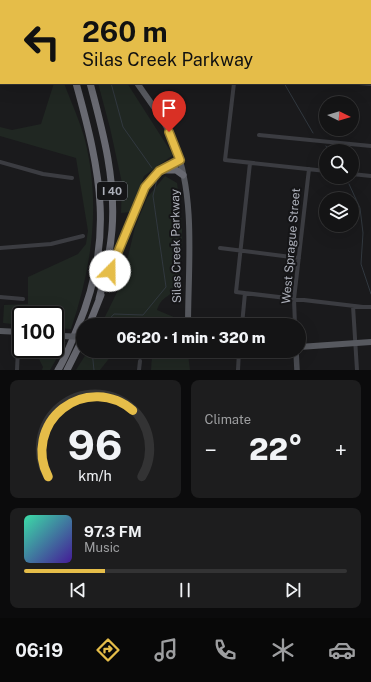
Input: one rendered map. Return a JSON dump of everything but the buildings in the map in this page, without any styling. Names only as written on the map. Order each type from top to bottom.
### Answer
[{"type":"highway","points":[[71,84],[86,118]]},
{"type":"highway","name":"I 40","points":[[58,370],[89,300],[96,268],[100,236],[98,170],[76,84]]},
{"type":"highway","name":"I 40","points":[[90,84],[108,158],[113,198],[112,231],[108,261],[99,299],[92,318]]},
{"type":"highway","points":[[99,299],[145,187],[159,171],[180,160]]},
{"type":"highway","points":[[159,171],[169,169],[176,170],[183,175]]},
{"type":"highway","points":[[67,370],[76,352]]},
{"type":"main road","name":"Silas Creek Parkway","points":[[138,84],[162,120],[175,144],[180,160],[187,193],[188,318]]},
{"type":"main road","points":[[0,331],[12,332]]},
{"type":"main road","points":[[64,336],[76,337]]},
{"type":"main road","points":[[306,347],[371,342]]},
{"type":"main road","points":[[296,358],[297,370]]},
{"type":"street","points":[[234,84],[224,160],[319,170]]},
{"type":"street","points":[[259,135],[371,146]]},
{"type":"street","points":[[0,162],[42,174],[72,178]]},
{"type":"street","points":[[250,163],[236,292],[371,307]]},
{"type":"street","name":"West Sprague Street","points":[[295,318],[294,299],[309,169]]},
{"type":"street","points":[[359,175],[371,176]]},
{"type":"street","points":[[0,248],[51,244],[83,236]]},
{"type":"street","points":[[220,248],[299,258]]},
{"type":"street","points":[[243,318],[245,293]]},
{"type":"street","points":[[0,297],[23,299]]},
{"type":"street","points":[[353,306],[357,370]]},
{"type":"street","points":[[17,370],[18,358]]},
{"type":"street","points":[[238,370],[239,358]]},
{"type":"street","points":[[139,370],[140,360]]},
{"type":"shaded area","points":[[54,84],[64,84],[85,140],[93,188],[92,235],[89,259],[71,329],[64,329],[64,306],[12,306],[12,324],[3,323],[4,305],[28,304],[28,277],[78,254],[86,244],[88,231],[76,158],[0,136],[0,127],[12,130],[41,124]]},
{"type":"shaded area","points":[[98,84],[128,84],[173,155],[144,176],[131,212],[121,213],[122,183]]},
{"type":"shaded area","points":[[165,176],[177,183],[182,223],[181,265],[174,289],[161,302],[157,310],[176,318],[104,318],[122,282],[135,227],[147,198]]},
{"type":"shaded area","points":[[24,358],[57,358],[50,370],[42,370],[43,367],[39,359]]},
{"type":"shaded area","points":[[84,358],[109,358],[100,370],[76,370]]},
{"type":"shaded area","points":[[152,358],[188,358],[190,370],[151,370]]},
{"type":"waterway","points":[[111,84],[123,127],[152,168]]},
{"type":"waterway","points":[[285,84],[313,133]]},
{"type":"waterway","points":[[110,318],[114,314],[143,315],[166,287],[153,196],[157,179]]},
{"type":"waterway","points":[[349,184],[360,208],[363,233],[361,264],[371,294]]},
{"type":"waterway","points":[[93,358],[94,370]]},
{"type":"route","points":[[110,271],[145,187],[159,171],[180,160],[169,132]]}]
